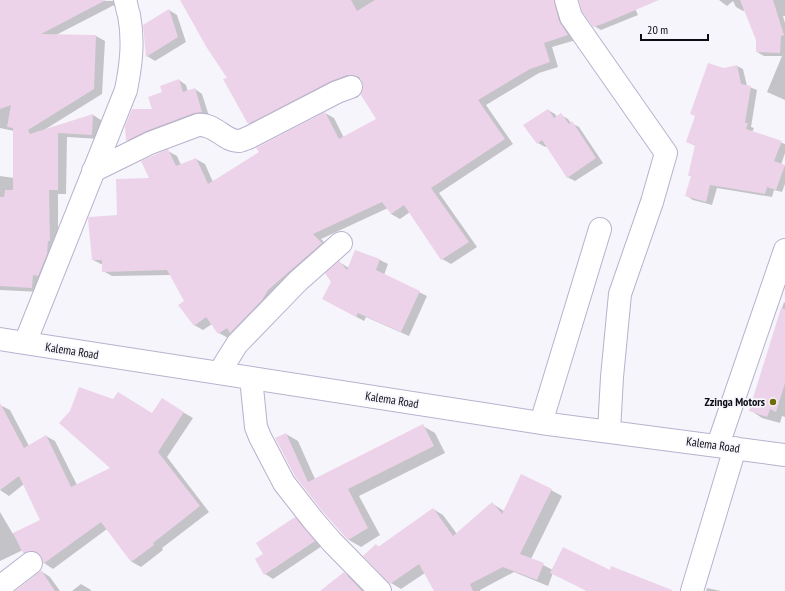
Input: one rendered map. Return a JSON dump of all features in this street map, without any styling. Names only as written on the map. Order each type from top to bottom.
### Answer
[{"type":"street","points":[[566,0],[571,17],[666,153],[652,202],[620,294],[608,431]]},
{"type":"street","points":[[25,343],[126,90],[130,72],[132,47],[127,1]]},
{"type":"street","points":[[93,171],[150,143],[198,125],[206,125],[233,140],[238,141],[248,138],[337,92],[351,87]]},
{"type":"street","points":[[541,423],[600,229]]},
{"type":"street","points":[[219,373],[237,344],[298,281],[341,243]]},
{"type":"street","points":[[692,591],[726,447],[785,250]]},
{"type":"street","name":"Kalema Road","points":[[0,340],[541,423],[785,455]]},
{"type":"street","points":[[251,378],[256,427],[284,483],[322,531],[380,591]]},
{"type":"street","points":[[0,587],[31,563]]},
{"type":"building","points":[[0,0],[106,0],[41,34],[96,35],[94,89],[28,130],[30,134],[93,114],[92,135],[58,133],[58,190],[49,190],[50,241],[48,241],[47,254],[38,276],[33,275],[32,288],[0,286],[0,197],[4,197],[5,190],[13,190],[13,128],[7,127],[11,105],[0,109]]},
{"type":"building","points":[[180,0],[351,0],[357,11],[375,0],[554,0],[559,21],[568,35],[544,43],[550,62],[530,69],[478,100],[505,139],[431,188],[469,242],[441,260],[404,205],[391,214],[382,202],[313,234],[322,243],[268,290],[262,300],[230,333],[227,328],[218,334],[206,317],[194,326],[178,305],[184,301],[167,270],[102,272],[102,260],[92,260],[88,219],[89,217],[117,215],[116,179],[149,178],[141,161],[168,149],[176,166],[196,158],[208,184],[259,152],[256,148],[325,112],[339,139],[376,119],[361,95],[363,82],[359,77],[347,75],[331,81],[248,124],[223,79],[227,78],[207,48]]},
{"type":"building","points":[[579,0],[659,0],[593,27],[582,12]]},
{"type":"building","points":[[740,0],[773,0],[784,35],[781,36],[780,53],[756,52],[756,40]]},
{"type":"building","points":[[169,9],[178,37],[146,57],[143,25]]},
{"type":"building","points":[[708,63],[724,68],[737,65],[741,84],[751,86],[745,123],[748,123],[746,129],[782,141],[774,161],[785,165],[776,190],[767,187],[765,194],[710,185],[706,202],[685,196],[691,176],[688,176],[695,145],[686,142],[695,116],[690,114]]},
{"type":"building","points":[[179,79],[183,92],[195,88],[202,112],[194,113],[146,131],[126,141],[125,126],[132,109],[152,109],[148,97],[162,92],[160,86]]},
{"type":"building","points":[[548,109],[554,118],[561,113],[569,124],[572,121],[596,158],[567,178],[542,140],[537,144],[523,125]]},
{"type":"building","points":[[355,250],[380,259],[376,270],[420,291],[401,332],[358,313],[356,317],[322,299],[331,282],[325,273],[339,261],[347,270]]},
{"type":"building","points":[[781,308],[785,309],[785,383],[776,412],[770,409],[767,417],[749,411]]},
{"type":"building","points":[[79,387],[113,399],[118,392],[152,413],[162,398],[184,412],[158,452],[200,506],[153,543],[154,545],[131,562],[101,522],[43,564],[41,556],[36,552],[30,551],[23,553],[13,533],[40,520],[19,476],[0,490],[0,403],[24,448],[46,435],[71,487],[110,468],[59,423],[70,411]]},
{"type":"building","points":[[423,424],[434,446],[348,489],[368,528],[348,540],[323,512],[295,476],[275,438],[286,433],[308,482]]},
{"type":"building","points":[[521,474],[552,489],[520,554],[544,563],[537,580],[503,567],[470,584],[473,591],[434,591],[419,564],[390,584],[363,556],[376,544],[378,547],[433,508],[453,536],[492,502],[502,514]]},
{"type":"building","points":[[295,517],[315,541],[264,575],[255,559],[263,554],[256,543]]},
{"type":"building","points":[[563,547],[610,570],[611,566],[672,591],[587,591],[550,573]]},
{"type":"building","points":[[41,570],[55,591],[15,591],[39,573]]},
{"type":"building","points":[[344,572],[362,591],[320,591]]},
{"type":"place","name":"Zzinga Motors","points":[[773,402]]}]
